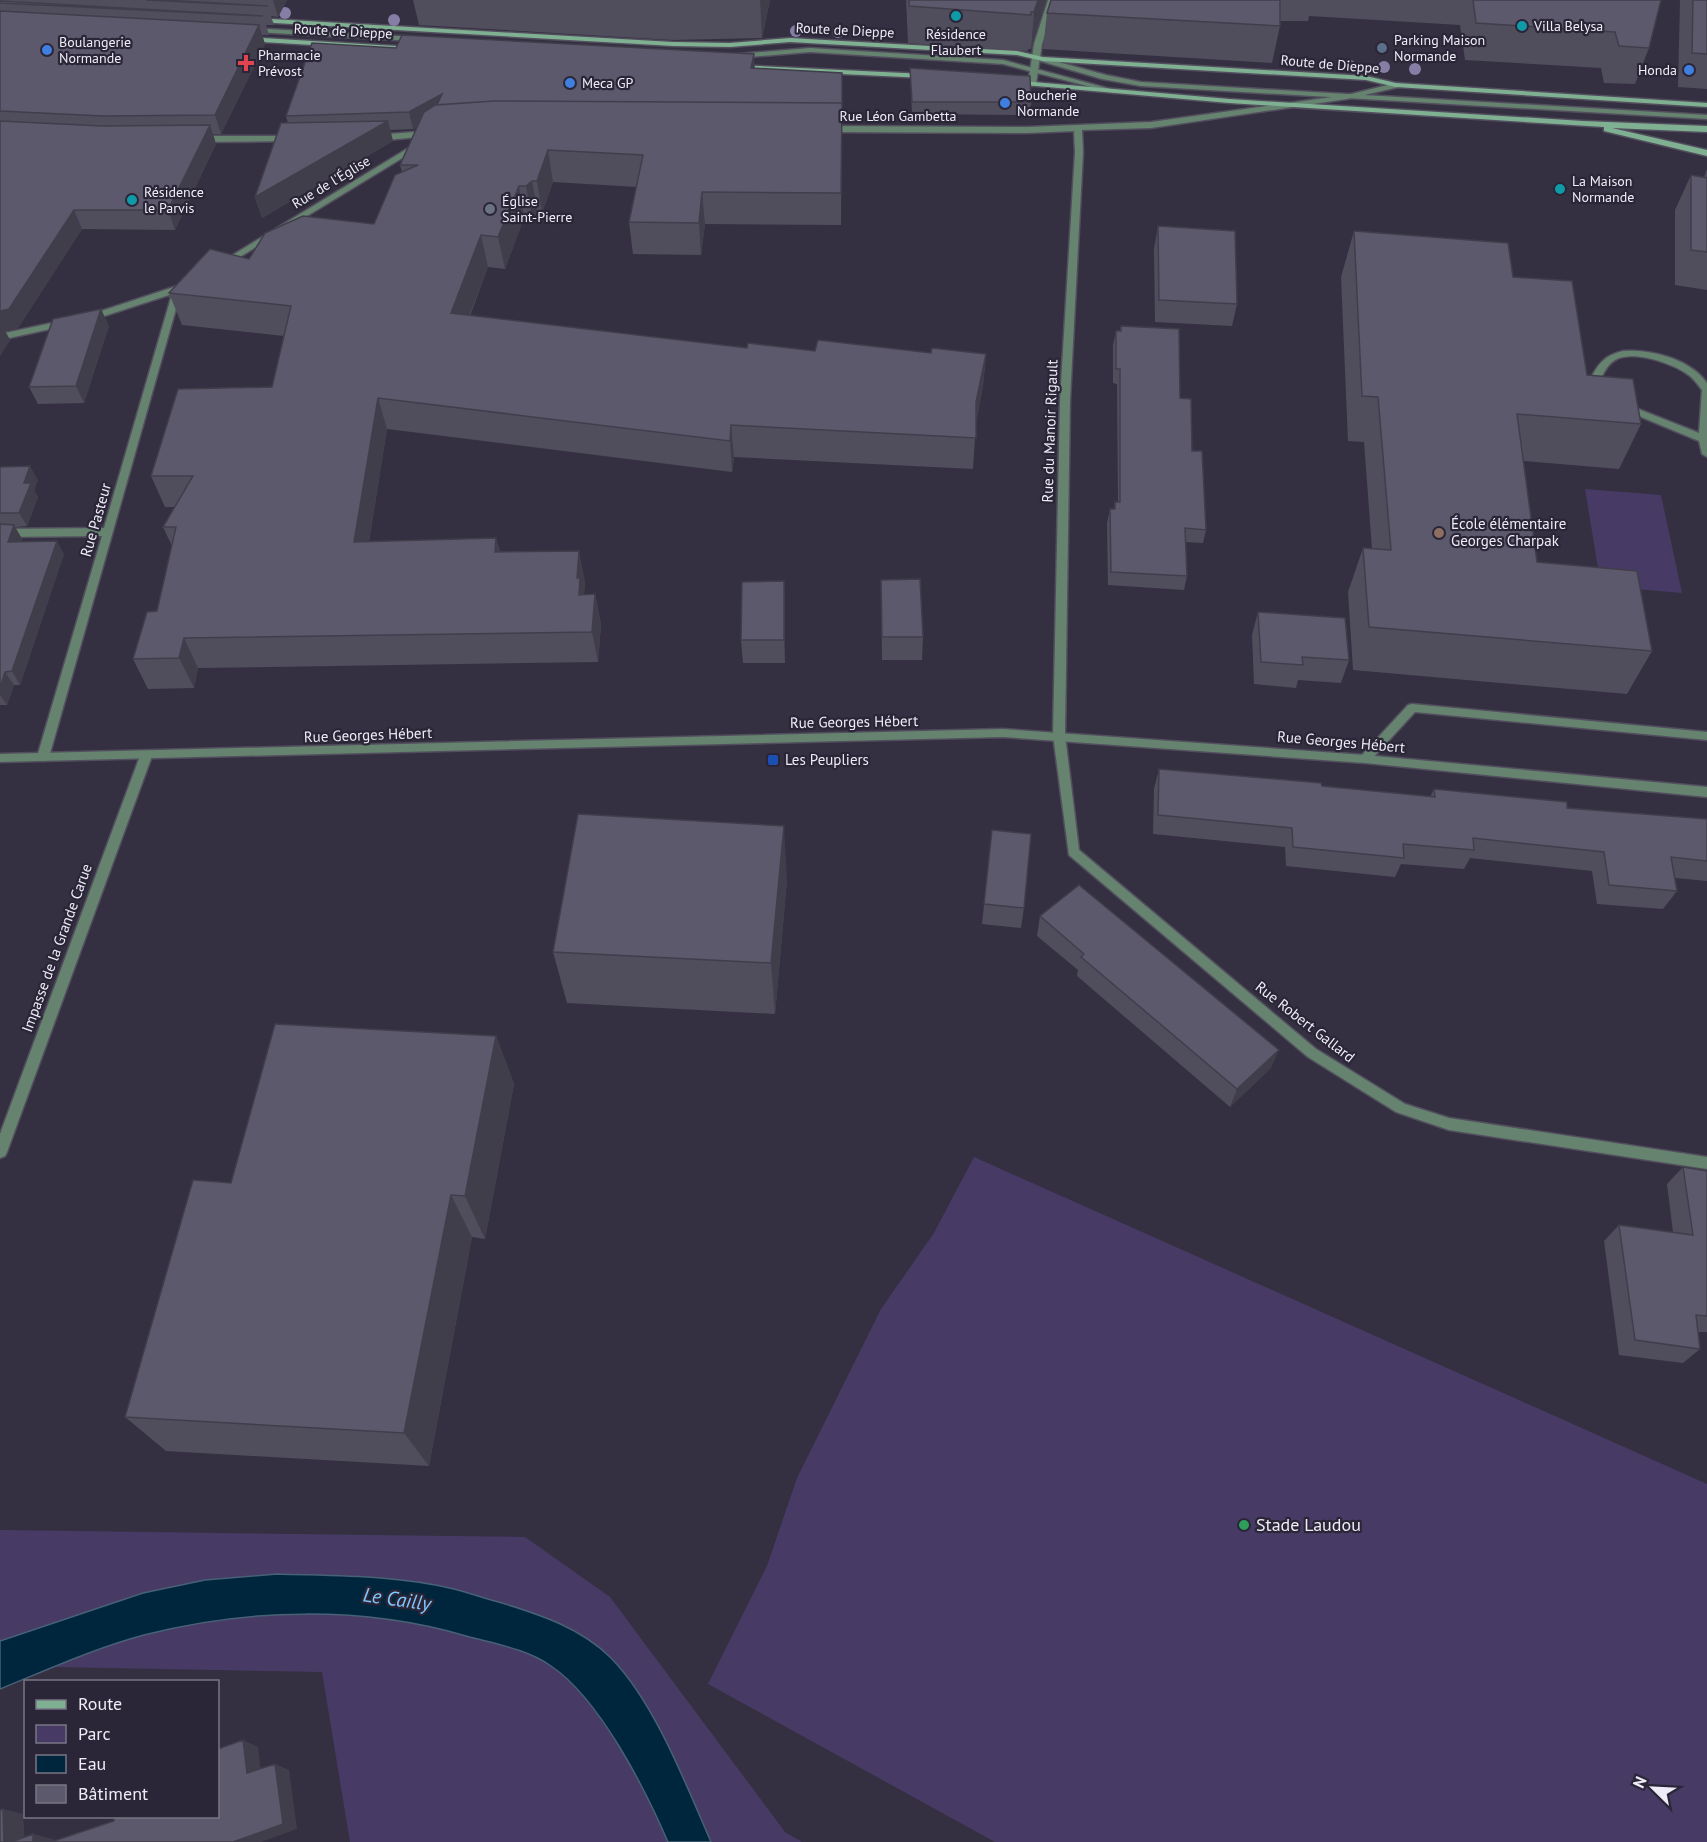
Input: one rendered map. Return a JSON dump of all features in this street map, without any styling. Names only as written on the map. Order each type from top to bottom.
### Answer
[{"type":"main road","name":"Route de Dieppe","points":[[251,19],[673,44],[730,45],[790,40],[909,46],[1017,53],[1040,58],[1366,78],[1396,85],[1707,105]]},
{"type":"main road","name":"Route de Dieppe","points":[[241,39],[426,50]]},
{"type":"main road","points":[[728,67],[938,77]]},
{"type":"main road","points":[[1003,81],[1147,96],[1707,129]]},
{"type":"main road","points":[[1687,104],[1707,115]]},
{"type":"main road","points":[[1583,123],[1707,153]]},
{"type":"street","points":[[1032,84],[1052,0]]},
{"type":"street","points":[[247,29],[623,51]]},
{"type":"street","points":[[726,56],[810,50],[1003,63],[1114,91]]},
{"type":"street","points":[[1040,58],[1105,77],[1141,84],[1707,115]]},
{"type":"street","name":"Rue Léon Gambetta","points":[[818,129],[1078,128],[1151,125],[1347,97],[1396,85]]},
{"type":"street","name":"Rue du Manoir Rigault","points":[[1059,735],[1065,400],[1079,153],[1078,128]]},
{"type":"street","name":"Rue de l'Église","points":[[217,267],[441,133],[371,138]]},
{"type":"street","points":[[193,139],[300,139]]},
{"type":"street","points":[[0,337],[90,318],[177,291],[197,279]]},
{"type":"street","name":"Rue Pasteur","points":[[43,757],[177,291]]},
{"type":"street","points":[[1704,439],[1614,401],[1597,376],[1601,364],[1613,355],[1631,351],[1676,364],[1694,374],[1707,390],[1704,439],[1707,454]]},
{"type":"street","points":[[0,533],[108,532]]},
{"type":"street","points":[[1365,759],[1412,708],[1707,736]]},
{"type":"street","name":"Rue Georges Hébert","points":[[0,758],[1003,733],[1059,735],[1365,759],[1707,792]]},
{"type":"street","name":"Rue Robert Gallard","points":[[1059,735],[1074,852],[1312,1053],[1347,1077],[1401,1108],[1449,1124],[1707,1163]]},
{"type":"street","name":"Impasse de la Grande Carue","points":[[0,1152],[146,756]]},
{"type":"green space","points":[[1585,489],[1661,495],[1682,593],[1601,586]]},
{"type":"green space","name":"Stade Laudou","points":[[974,1157],[1707,1484],[1707,1842],[995,1842],[708,1684],[767,1566],[797,1478],[881,1309],[934,1233]]},
{"type":"green space","points":[[0,1530],[525,1537],[610,1597],[785,1832],[802,1842],[350,1842],[322,1672],[0,1666]]},
{"type":"water","name":"Le Cailly","points":[[277,1574],[366,1577],[432,1584],[531,1612],[587,1638],[611,1658],[642,1698],[668,1745],[711,1842],[668,1842],[619,1746],[587,1700],[551,1666],[532,1655],[427,1626],[347,1615],[306,1614],[224,1620],[184,1626],[126,1640],[0,1689],[0,1641],[143,1593],[205,1580]]},
{"type":"building","points":[[146,0],[163,0],[268,6]]},
{"type":"building","points":[[909,0],[1038,0],[1031,15],[909,6]]},
{"type":"building","points":[[1051,0],[1280,0],[1280,26],[1047,13]]},
{"type":"building","points":[[1473,0],[1661,0],[1649,48],[1619,46],[1615,32],[1476,23]]},
{"type":"building","points":[[1693,0],[1707,0],[1707,54],[1692,53]]},
{"type":"building","points":[[0,1],[263,16],[0,3]]},
{"type":"building","points":[[0,11],[259,25],[215,115],[103,116],[0,111]]},
{"type":"building","points":[[402,35],[754,54],[751,68],[842,73],[842,103],[494,101],[437,105],[442,94],[409,112],[286,116],[312,43],[396,48]]},
{"type":"building","points":[[910,68],[1030,76],[1031,102],[912,102]]},
{"type":"building","points":[[494,101],[842,103],[841,193],[702,192],[699,223],[629,222],[643,155],[548,150],[537,181],[532,181],[526,186],[519,186],[498,237],[481,235],[451,313],[747,348],[748,343],[815,351],[818,340],[931,353],[932,348],[986,354],[976,402],[976,438],[731,425],[730,441],[378,398],[354,542],[496,538],[495,552],[579,551],[577,578],[580,578],[579,595],[595,594],[592,632],[184,638],[179,658],[133,659],[147,612],[157,611],[176,527],[163,527],[193,476],[151,476],[178,389],[272,387],[291,306],[169,293],[210,249],[249,259],[265,233],[303,216],[374,224],[395,175],[418,165],[400,165],[424,112],[435,105]]},
{"type":"building","points":[[0,121],[102,126],[210,125],[168,210],[74,210],[9,309],[0,311]]},
{"type":"building","points":[[388,121],[255,197],[281,123]]},
{"type":"building","points":[[1691,175],[1707,178],[1707,252],[1691,250]]},
{"type":"building","points":[[1158,226],[1235,231],[1237,304],[1159,300]]},
{"type":"building","points":[[1354,231],[1508,243],[1513,277],[1572,281],[1587,375],[1633,379],[1641,424],[1517,414],[1537,562],[1637,571],[1652,651],[1369,627],[1363,548],[1391,550],[1378,397],[1362,396]]},
{"type":"building","points":[[101,309],[76,386],[29,387],[53,319]]},
{"type":"building","points":[[1121,326],[1179,329],[1180,398],[1191,399],[1192,451],[1202,451],[1206,530],[1185,528],[1187,576],[1111,572],[1110,509],[1115,509],[1115,502],[1120,502],[1120,369],[1116,369],[1116,331],[1121,331]]},
{"type":"building","points":[[30,466],[24,483],[31,483],[19,513],[0,513],[0,467]]},
{"type":"building","points":[[0,524],[14,525],[8,542],[57,541],[12,671],[5,672],[0,688]]},
{"type":"building","points":[[920,579],[923,637],[882,637],[881,580]]},
{"type":"building","points":[[784,581],[784,640],[741,640],[742,582]]},
{"type":"building","points":[[1258,612],[1345,618],[1349,660],[1302,657],[1303,665],[1261,662]]},
{"type":"building","points":[[1159,769],[1321,783],[1322,786],[1435,797],[1434,789],[1567,802],[1567,808],[1707,819],[1707,861],[1671,857],[1677,891],[1609,885],[1604,852],[1473,838],[1474,850],[1403,844],[1404,858],[1293,847],[1292,828],[1158,815]]},
{"type":"building","points":[[578,814],[784,826],[771,963],[553,952]]},
{"type":"building","points":[[992,830],[1031,834],[1024,908],[984,904]]},
{"type":"building","points":[[1079,885],[1279,1050],[1237,1089],[1081,957],[1084,954],[1040,916]]},
{"type":"building","points":[[275,1024],[496,1036],[465,1196],[451,1195],[404,1433],[125,1417],[193,1180],[231,1183]]},
{"type":"building","points":[[1683,1167],[1707,1171],[1707,1316],[1696,1315],[1700,1349],[1635,1340],[1619,1225],[1693,1235]]},
{"type":"building","points":[[243,1740],[247,1773],[275,1764],[283,1824],[233,1842],[51,1842],[114,1821],[114,1818],[219,1818],[219,1749]]},
{"type":"building","points":[[3,1809],[4,1842],[0,1842],[0,1810]]},
{"type":"building","points":[[33,1834],[33,1842],[11,1842]]},
{"type":"place","name":"Résidence Flaubert","points":[[956,16]]},
{"type":"place","name":"Villa Belysa","points":[[1522,26]]},
{"type":"place","name":"Parking Maison Normande","points":[[1382,48]]},
{"type":"place","name":"Boulangerie Normande","points":[[47,50]]},
{"type":"place","name":"Pharmacie Prévost","points":[[246,63]]},
{"type":"place","name":"Honda","points":[[1689,70]]},
{"type":"place","name":"Meca GP","points":[[570,83]]},
{"type":"place","name":"Boucherie Normande","points":[[1005,103]]},
{"type":"place","name":"La Maison Normande","points":[[1560,189]]},
{"type":"place","name":"Résidence le Parvis","points":[[132,200]]},
{"type":"place","name":"Église Saint-Pierre","points":[[490,209]]},
{"type":"place","name":"École élémentaire Georges Charpak","points":[[1439,533]]},
{"type":"place","name":"Les Peupliers","points":[[773,760]]},
{"type":"place","name":"Stade Laudou","points":[[1244,1525]]}]
